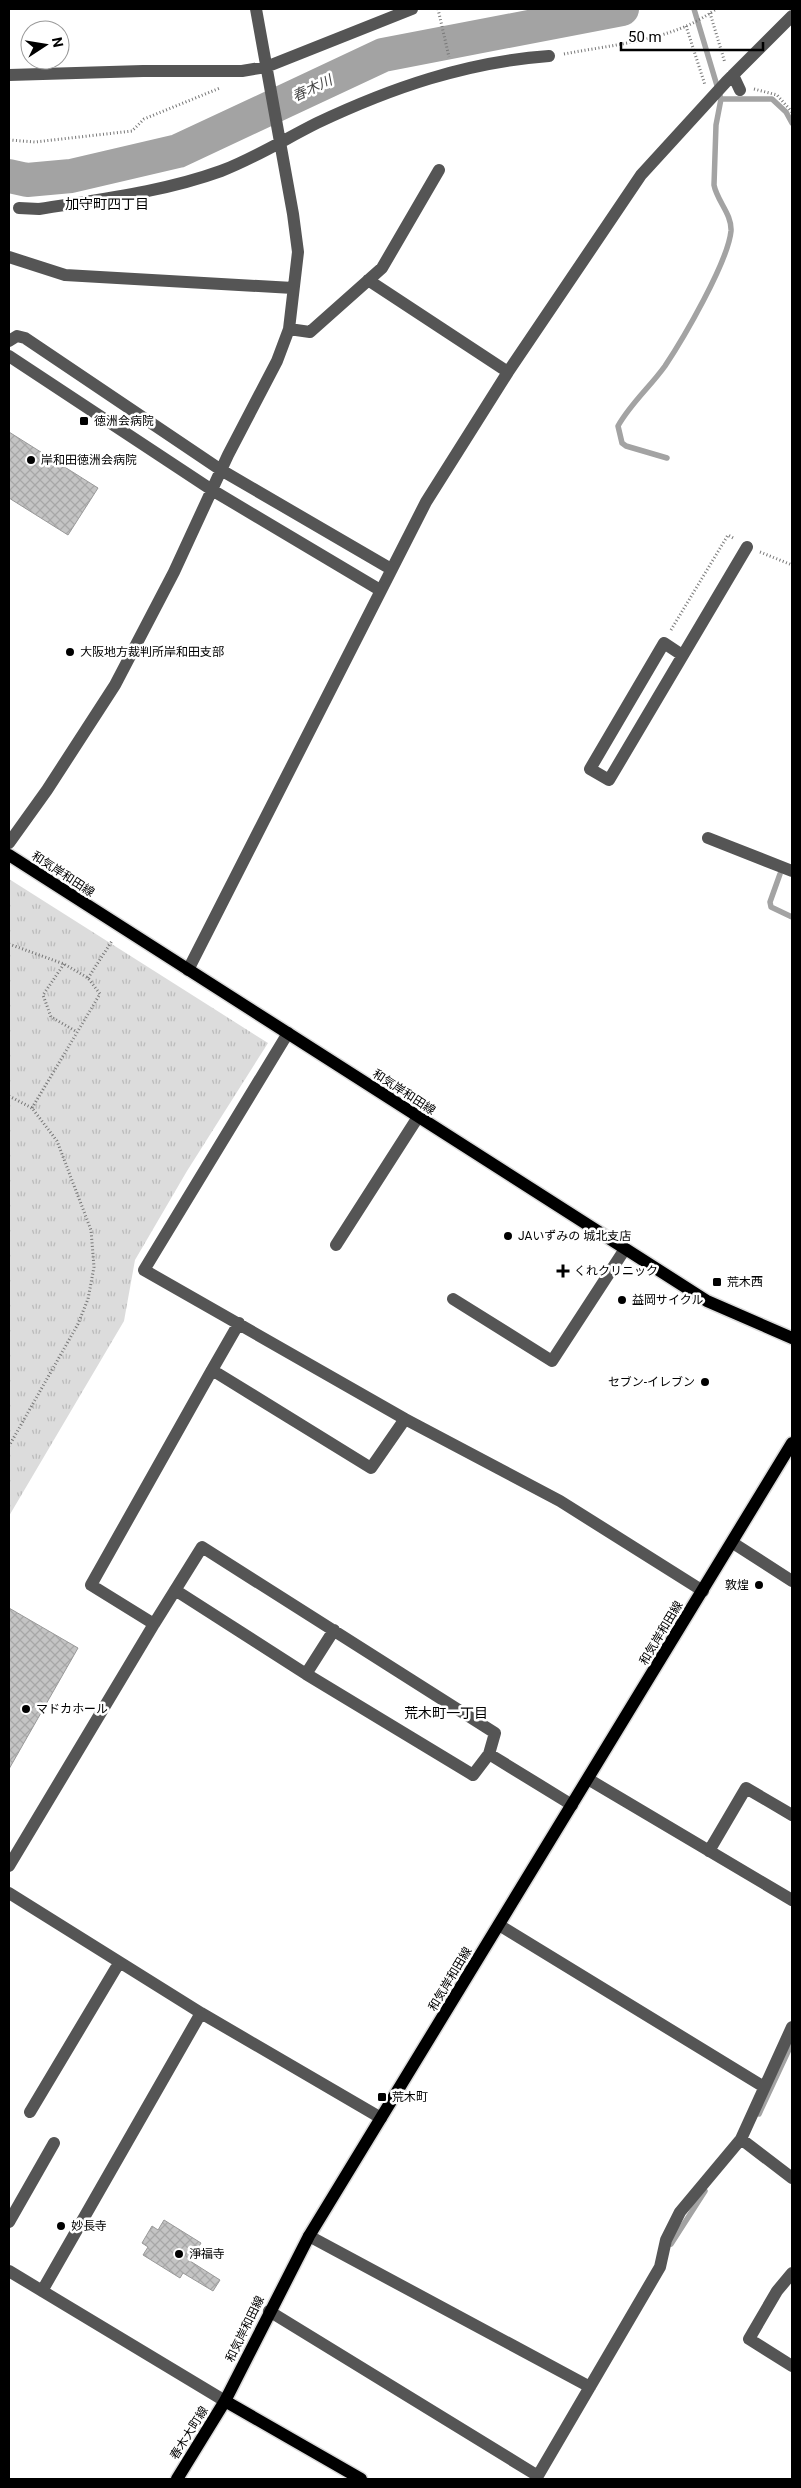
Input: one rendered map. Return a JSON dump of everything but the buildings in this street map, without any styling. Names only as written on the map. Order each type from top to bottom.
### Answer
[{"type":"main road","name":"和気岸和田線","points":[[9,855],[707,1301],[792,1338]]},
{"type":"main road","name":"和気岸和田線","points":[[225,2401],[269,2311],[309,2236],[733,1543],[792,1443]]},
{"type":"main road","name":"春木大町線","points":[[177,2479],[225,2401]]},
{"type":"main road","points":[[225,2401],[361,2479]]},
{"type":"street","points":[[9,842],[47,790],[115,685],[174,572],[221,470],[277,361],[289,329],[298,252],[293,214],[256,9]]},
{"type":"street","points":[[9,75],[143,71],[267,71],[412,9]]},
{"type":"street","points":[[188,970],[426,502],[508,372],[641,175],[712,97],[792,16]]},
{"type":"street","points":[[19,208],[40,209],[178,185],[223,170],[279,140],[417,82],[506,59],[549,56]]},
{"type":"street","points":[[730,79],[740,90]]},
{"type":"street","points":[[289,329],[310,332],[382,268],[439,170]]},
{"type":"street","points":[[9,257],[65,275],[293,288]]},
{"type":"street","points":[[368,280],[508,372]]},
{"type":"street","points":[[9,341],[17,336],[25,338],[221,470],[392,569]]},
{"type":"street","points":[[9,356],[212,490],[380,590]]},
{"type":"street","points":[[682,654],[664,643],[590,769],[609,780],[747,547]]},
{"type":"street","points":[[708,838],[792,871]]},
{"type":"street","points":[[288,1033],[144,1270],[405,1419],[560,1501],[703,1591]]},
{"type":"street","points":[[336,1245],[418,1117]]},
{"type":"street","points":[[453,1299],[552,1361],[625,1249]]},
{"type":"street","points":[[154,1624],[92,1585],[239,1323]]},
{"type":"street","points":[[212,1370],[371,1468],[405,1419]]},
{"type":"street","points":[[733,1543],[792,1581]]},
{"type":"street","points":[[9,1866],[154,1624],[175,1590],[202,1547],[495,1733],[489,1754],[473,1775],[306,1674],[175,1590]]},
{"type":"street","points":[[306,1674],[334,1630]]},
{"type":"street","points":[[489,1754],[572,1805]]},
{"type":"street","points":[[588,1779],[792,1900]]},
{"type":"street","points":[[709,1851],[746,1788],[792,1815]]},
{"type":"street","points":[[9,1893],[201,2013],[381,2118]]},
{"type":"street","points":[[499,1925],[764,2087]]},
{"type":"street","points":[[30,2112],[119,1963]]},
{"type":"street","points":[[42,2291],[201,2013]]},
{"type":"street","points":[[269,2311],[537,2477],[660,2268],[666,2240],[680,2212],[742,2139],[792,2027]]},
{"type":"street","points":[[742,2139],[792,2178]]},
{"type":"street","points":[[9,2222],[54,2143]]},
{"type":"street","points":[[309,2236],[590,2387]]},
{"type":"street","points":[[9,2271],[225,2401]]},
{"type":"street","points":[[792,2273],[777,2292],[749,2339],[792,2366]]},
{"type":"path","points":[[549,56],[657,37],[688,25],[716,9]]},
{"type":"path","points":[[439,11],[451,66]]},
{"type":"path","points":[[708,14],[730,79]]},
{"type":"path","points":[[688,25],[712,97]]},
{"type":"path","points":[[9,140],[34,142],[132,131],[144,119],[227,85],[242,71]]},
{"type":"path","points":[[740,90],[757,89],[777,95],[792,112]]},
{"type":"path","points":[[664,643],[728,535],[747,547],[792,565]]},
{"type":"path","points":[[88,978],[112,941]]},
{"type":"path","points":[[9,944],[64,964],[88,978],[100,994],[32,1108]]},
{"type":"path","points":[[64,964],[43,995],[51,1017],[77,1032]]},
{"type":"path","points":[[9,1096],[32,1108],[57,1141],[74,1180],[91,1230],[94,1267],[88,1299],[78,1324],[9,1446]]},
{"type":"green space","points":[[9,879],[268,1043],[187,1171],[135,1260],[124,1321],[9,1516]]},
{"type":"waterway","name":"春木川","points":[[9,176],[27,180],[71,176],[178,151],[383,55],[622,9]]},
{"type":"waterway","points":[[694,9],[721,99],[772,99],[786,112],[792,123]]},
{"type":"waterway","points":[[667,458],[626,446],[622,443],[618,426],[673,354],[704,300],[728,245],[731,225],[714,185],[716,125],[721,99]]},
{"type":"waterway","points":[[780,874],[770,902],[771,907],[792,917]]},
{"type":"waterway","points":[[759,2114],[792,2043]]},
{"type":"waterway","points":[[671,2244],[705,2191]]},
{"type":"place","name":"徳洲会病院","points":[[84,421]]},
{"type":"place","name":"岸和田徳洲会病院","points":[[31,460]]},
{"type":"place","name":"大阪地方裁判所岸和田支部","points":[[70,652]]},
{"type":"place","name":"JAいずみの 城北支店","points":[[508,1236]]},
{"type":"place","name":"くれクリニック","points":[[563,1271]]},
{"type":"place","name":"荒木西","points":[[717,1282]]},
{"type":"place","name":"益岡サイクル","points":[[622,1300]]},
{"type":"place","name":"セブン-イレブン","points":[[705,1382]]},
{"type":"place","name":"敦煌","points":[[759,1585]]},
{"type":"place","name":"マドカホール","points":[[26,1709]]},
{"type":"place","name":"荒木町","points":[[382,2097]]},
{"type":"place","name":"妙長寺","points":[[61,2226]]},
{"type":"place","name":"淨福寺","points":[[179,2254]]},
{"type":"district","name":"加守町四丁目","points":[[107,204]]},
{"type":"district","name":"荒木町一丁目","points":[[446,1713]]}]
